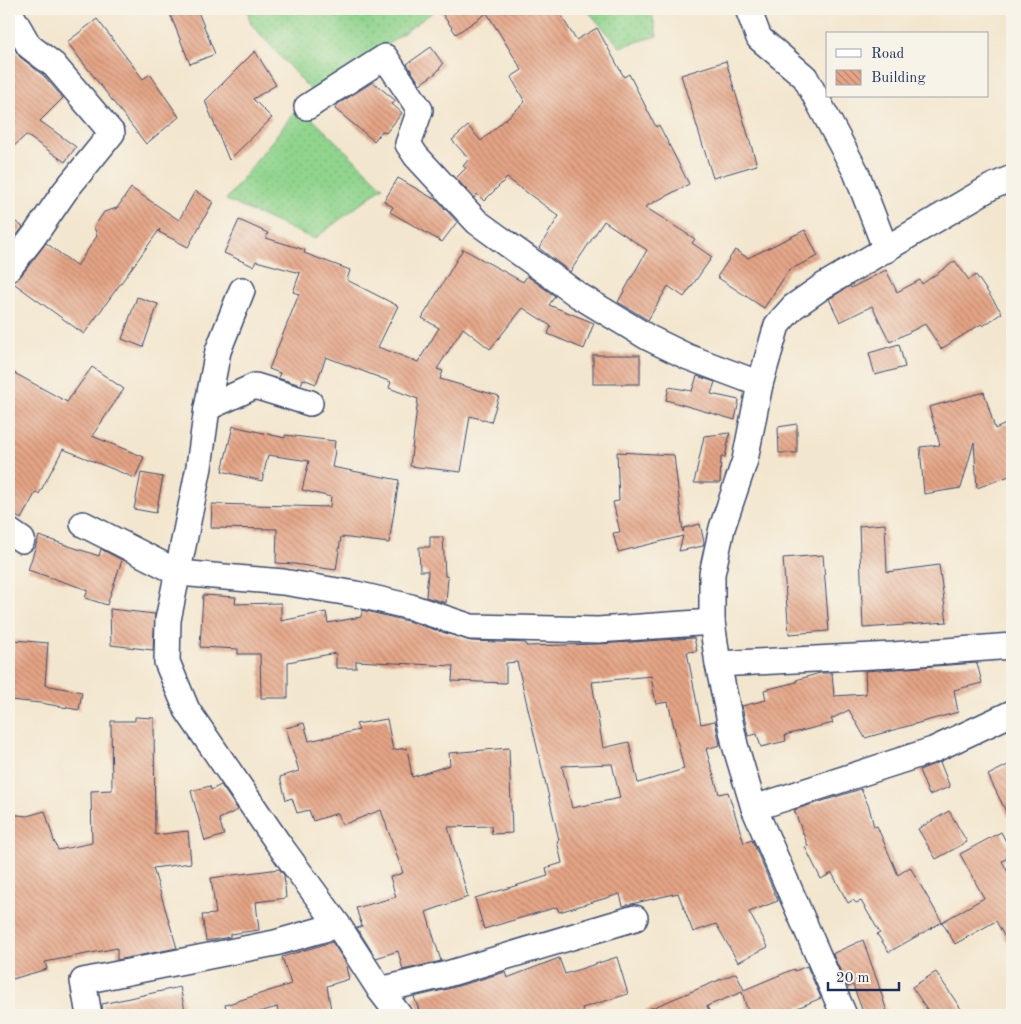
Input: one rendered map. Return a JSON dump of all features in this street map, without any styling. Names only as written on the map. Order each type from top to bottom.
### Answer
[{"type":"street","points":[[748,9],[759,38],[805,77],[856,172],[886,250]]},
{"type":"street","points":[[9,10],[29,46],[54,65],[112,133],[65,191],[9,268]]},
{"type":"street","points":[[312,104],[307,107],[385,58],[420,110],[408,144],[416,156],[477,222],[578,295],[649,338],[688,357],[760,384]]},
{"type":"street","points":[[844,1015],[754,808],[735,745],[718,664],[712,622],[712,574],[722,528],[745,460],[760,384],[777,325],[793,307],[823,286],[991,188],[1012,178]]},
{"type":"street","points":[[242,290],[218,351],[207,408],[199,467],[168,620],[167,662],[187,710],[399,1015]]},
{"type":"street","points":[[207,408],[255,386],[310,403]]},
{"type":"street","points":[[83,524],[179,573],[283,582],[356,594],[411,607],[470,627],[598,630],[712,622]]},
{"type":"street","points":[[718,664],[893,656],[1012,646]]},
{"type":"street","points":[[754,808],[933,750],[1012,713]]},
{"type":"street","points":[[380,990],[444,975],[635,918]]},
{"type":"street","points":[[89,1015],[83,981],[276,943],[338,925]]},
{"type":"green space","points":[[247,9],[437,9],[316,96],[251,24]]},
{"type":"green space","points":[[586,9],[651,9],[657,36],[620,47]]},
{"type":"green space","points":[[299,106],[383,187],[314,239],[226,200]]},
{"type":"building","points":[[168,9],[197,9],[215,54],[190,64]]},
{"type":"building","points":[[439,9],[557,9],[576,40],[597,28],[624,77],[629,74],[656,127],[659,125],[689,184],[645,207],[695,239],[692,243],[712,257],[684,297],[668,286],[648,320],[618,302],[647,250],[604,221],[570,272],[539,248],[559,216],[507,178],[484,201],[477,194],[474,198],[456,178],[466,168],[463,166],[469,159],[452,140],[468,126],[481,141],[525,102],[511,77],[522,70],[487,13],[456,34]]},
{"type":"building","points":[[97,19],[143,79],[150,74],[179,117],[146,144],[67,42]]},
{"type":"building","points":[[9,40],[20,57],[44,76],[63,98],[40,121],[76,147],[65,162],[26,135],[9,151]]},
{"type":"building","points":[[431,47],[443,64],[436,73],[420,84],[407,64]]},
{"type":"building","points":[[255,51],[276,85],[253,99],[272,118],[229,160],[205,101]]},
{"type":"building","points":[[726,61],[757,165],[713,178],[681,75]]},
{"type":"building","points":[[373,82],[396,101],[392,104],[402,113],[386,133],[382,131],[374,141],[335,109],[338,104]]},
{"type":"building","points":[[398,178],[435,198],[457,222],[442,242],[390,212],[393,207],[384,201]]},
{"type":"building","points":[[131,188],[179,220],[195,191],[213,202],[188,247],[159,232],[160,229],[84,334],[12,282],[20,277],[46,243],[77,266],[97,236],[94,227],[104,212],[117,208]]},
{"type":"building","points":[[9,217],[23,227],[9,245]]},
{"type":"building","points":[[239,220],[268,233],[266,238],[305,250],[304,253],[350,270],[347,280],[398,306],[378,347],[418,362],[439,328],[422,318],[463,249],[523,282],[527,276],[555,296],[549,305],[594,323],[584,349],[548,334],[551,326],[523,308],[490,349],[463,328],[437,369],[443,371],[440,379],[499,396],[491,422],[470,416],[461,472],[410,466],[418,399],[389,388],[391,382],[326,357],[316,384],[303,379],[301,385],[278,378],[280,373],[269,369],[299,294],[293,292],[300,273],[256,261],[253,266],[224,253]]},
{"type":"building","points":[[805,230],[818,256],[789,270],[764,308],[717,277],[735,250],[748,258]]},
{"type":"building","points":[[955,261],[969,280],[976,275],[1002,313],[983,326],[981,324],[941,349],[925,324],[890,342],[872,306],[840,322],[829,299],[850,286],[851,288],[886,270],[897,292],[920,280],[922,284]]},
{"type":"building","points":[[137,297],[158,304],[143,347],[122,339]]},
{"type":"building","points":[[899,344],[905,367],[875,375],[869,353]]},
{"type":"building","points":[[593,355],[640,355],[640,384],[593,384]]},
{"type":"building","points":[[92,367],[124,389],[92,436],[144,457],[135,478],[63,449],[39,494],[36,492],[21,519],[9,512],[9,370],[67,402]]},
{"type":"building","points":[[697,376],[715,382],[711,394],[739,400],[735,420],[666,400],[669,387],[692,391]]},
{"type":"building","points":[[984,392],[995,429],[1012,421],[1012,475],[977,488],[974,442],[961,488],[924,494],[920,447],[940,445],[929,407]]},
{"type":"building","points":[[797,424],[797,453],[779,453],[778,427]]},
{"type":"building","points":[[233,426],[285,438],[285,435],[335,441],[332,467],[399,480],[389,543],[341,537],[336,570],[276,563],[277,529],[211,528],[212,504],[330,507],[331,497],[302,490],[309,461],[268,455],[262,481],[222,471]]},
{"type":"building","points":[[730,433],[725,457],[721,457],[720,483],[694,483],[704,436]]},
{"type":"building","points":[[617,452],[674,455],[683,532],[684,528],[700,524],[704,542],[703,546],[679,551],[683,536],[618,552],[613,533],[620,532],[613,502],[619,501]]},
{"type":"building","points":[[141,473],[163,477],[156,513],[134,509]]},
{"type":"building","points":[[885,524],[887,572],[939,565],[947,622],[863,628],[859,526]]},
{"type":"building","points":[[39,536],[99,556],[101,549],[122,560],[107,605],[85,598],[88,590],[28,570]]},
{"type":"building","points":[[430,537],[443,537],[445,576],[448,577],[446,603],[426,597],[428,571],[420,571],[419,547],[430,547]]},
{"type":"building","points":[[823,555],[829,631],[789,634],[783,558]]},
{"type":"building","points":[[203,595],[236,597],[235,604],[281,603],[281,621],[326,612],[328,623],[361,617],[362,610],[407,621],[471,641],[526,643],[526,646],[694,638],[697,651],[687,652],[701,724],[715,721],[720,745],[706,749],[719,794],[728,792],[744,843],[752,840],[778,901],[749,912],[768,947],[738,962],[716,924],[693,932],[678,893],[623,906],[620,894],[559,912],[557,907],[484,929],[475,898],[548,876],[546,868],[562,863],[557,841],[559,840],[517,662],[506,663],[506,683],[452,681],[453,666],[356,661],[356,668],[336,668],[336,653],[288,662],[288,698],[261,698],[260,654],[238,654],[238,649],[200,647]],"holes":[[[651,676],[656,704],[668,702],[684,769],[638,783],[629,742],[603,748],[592,682]],[[612,764],[620,798],[572,808],[562,766]]]},
{"type":"building","points":[[110,609],[155,614],[153,650],[111,645]]},
{"type":"building","points":[[14,640],[48,643],[45,685],[82,692],[79,710],[41,703],[9,700],[9,660],[12,661]]},
{"type":"building","points":[[977,663],[982,683],[954,690],[958,712],[865,738],[849,710],[831,719],[833,723],[785,735],[786,741],[761,747],[757,734],[748,736],[742,706],[766,700],[764,690],[797,682],[796,680],[820,673],[832,673],[834,696],[866,694],[865,671]]},
{"type":"building","points":[[135,717],[154,718],[155,835],[188,831],[191,863],[153,868],[177,948],[117,960],[117,948],[45,962],[47,969],[9,980],[9,814],[27,816],[45,811],[58,850],[92,843],[91,791],[112,790],[111,721],[135,721]]},
{"type":"building","points":[[387,719],[393,750],[407,748],[412,777],[450,765],[449,753],[509,748],[512,833],[492,834],[491,826],[448,827],[468,897],[426,912],[441,961],[403,970],[398,951],[376,958],[357,928],[362,926],[356,908],[396,897],[390,877],[403,873],[381,810],[342,825],[338,813],[313,821],[309,810],[297,813],[292,798],[286,800],[280,777],[299,771],[286,728],[304,723],[309,741],[359,730],[356,724]]},
{"type":"building","points":[[940,762],[950,787],[929,795],[919,770]]},
{"type":"building","points":[[1012,763],[1012,824],[988,775]]},
{"type":"building","points":[[221,785],[238,810],[219,819],[224,835],[205,841],[191,791],[210,786],[211,790]]},
{"type":"building","points":[[861,789],[869,807],[874,827],[877,826],[898,875],[910,867],[942,922],[889,952],[877,934],[880,933],[861,901],[856,903],[853,900],[848,903],[832,873],[821,879],[805,847],[808,846],[794,810]]},
{"type":"building","points":[[949,811],[967,842],[936,859],[918,829]]},
{"type":"building","points":[[1001,832],[1012,853],[1012,856],[1002,861],[1012,880],[1012,951],[996,921],[955,944],[942,922],[984,898],[960,854]]},
{"type":"building","points":[[279,869],[284,875],[286,898],[256,902],[259,930],[230,934],[230,937],[206,941],[202,915],[216,914],[211,878]]},
{"type":"building","points":[[863,940],[888,1015],[864,1015],[853,985],[848,987],[833,955]]},
{"type":"building","points":[[332,942],[348,966],[346,967],[349,979],[327,986],[331,1010],[301,1015],[279,1015],[277,1007],[249,1015],[228,1015],[225,1005],[291,984],[282,957]]},
{"type":"building","points":[[617,957],[628,994],[582,1008],[585,1015],[421,1015],[414,997],[505,972],[507,978],[559,958],[565,974]]},
{"type":"building","points":[[807,966],[821,998],[781,1015],[749,1015],[742,992],[707,1006],[711,1015],[635,1015],[736,973],[744,990],[794,969],[795,971]]},
{"type":"building","points":[[936,972],[965,1015],[931,1015],[912,987]]},
{"type":"building","points":[[180,987],[186,1015],[103,1015],[102,1004]]}]
